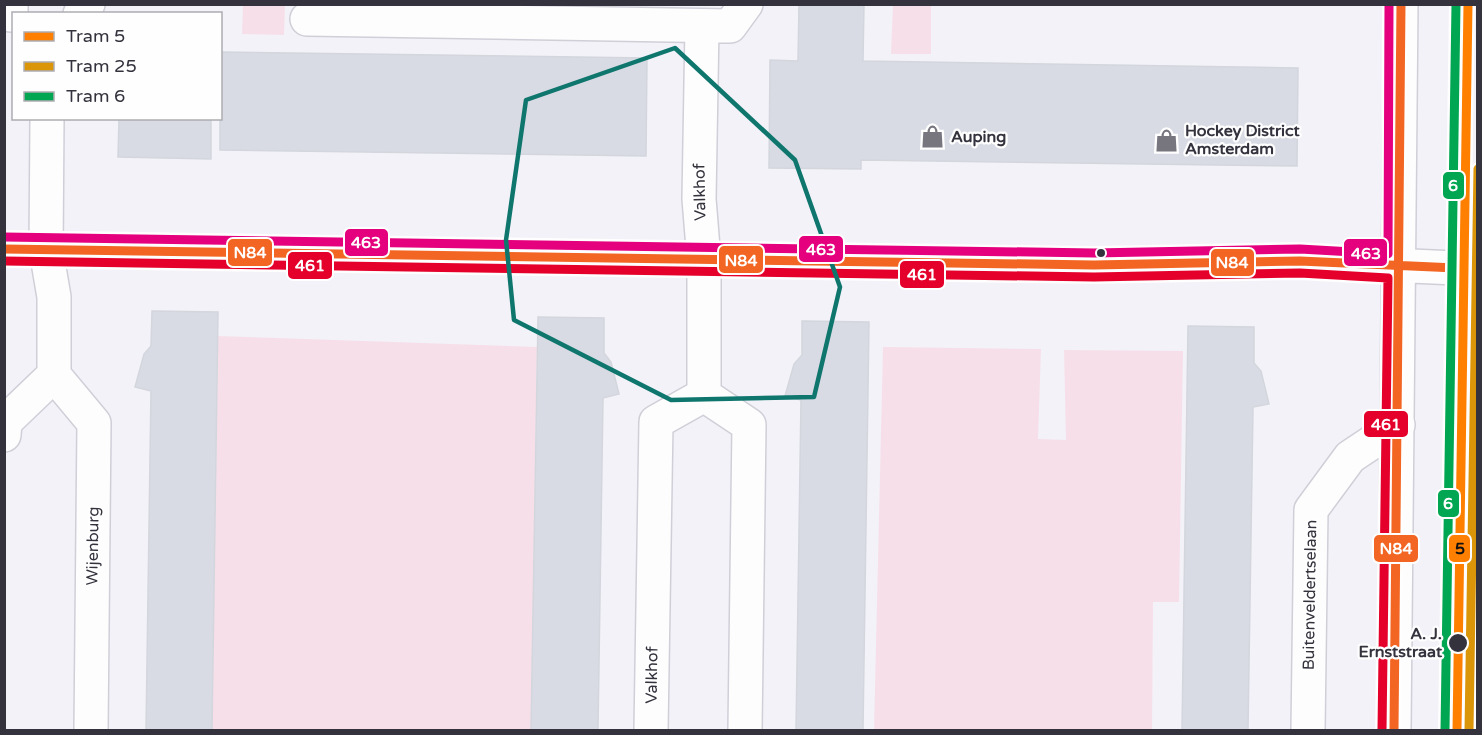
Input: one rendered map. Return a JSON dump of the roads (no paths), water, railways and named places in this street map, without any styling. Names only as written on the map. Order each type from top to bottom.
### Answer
[{"type":"street","points":[[307,19],[657,15],[702,26],[730,26],[746,4]]},
{"type":"street","points":[[1394,730],[1401,4]]},
{"type":"street","name":"Valkhof","points":[[651,730],[656,422],[704,395],[704,260],[699,200],[702,26]]},
{"type":"street","points":[[4,435],[5,422],[54,375],[54,297],[46,250],[47,120]]},
{"type":"street","points":[[4,249],[1094,265],[1300,261],[1478,269]]},
{"type":"street","name":"Wijenburg","points":[[54,375],[94,423],[91,730]]},
{"type":"street","points":[[704,395],[749,425],[745,730]]},
{"type":"street","name":"Buitenveldertselaan","points":[[1308,730],[1311,510],[1350,457],[1398,425]]},
{"type":"tram line","name":"6","points":[[1445,730],[1456,4]]},
{"type":"tram line","name":"5","points":[[1457,730],[1468,4]]},
{"type":"tram line","name":"25","points":[[1469,730],[1478,169]]},
{"type":"place","name":"Auping","points":[[933,137]]},
{"type":"place","name":"Hockey District Amsterdam","points":[[1167,140]]},
{"type":"place","name":"A. J. Ernststraat","points":[[1458,643]]}]
